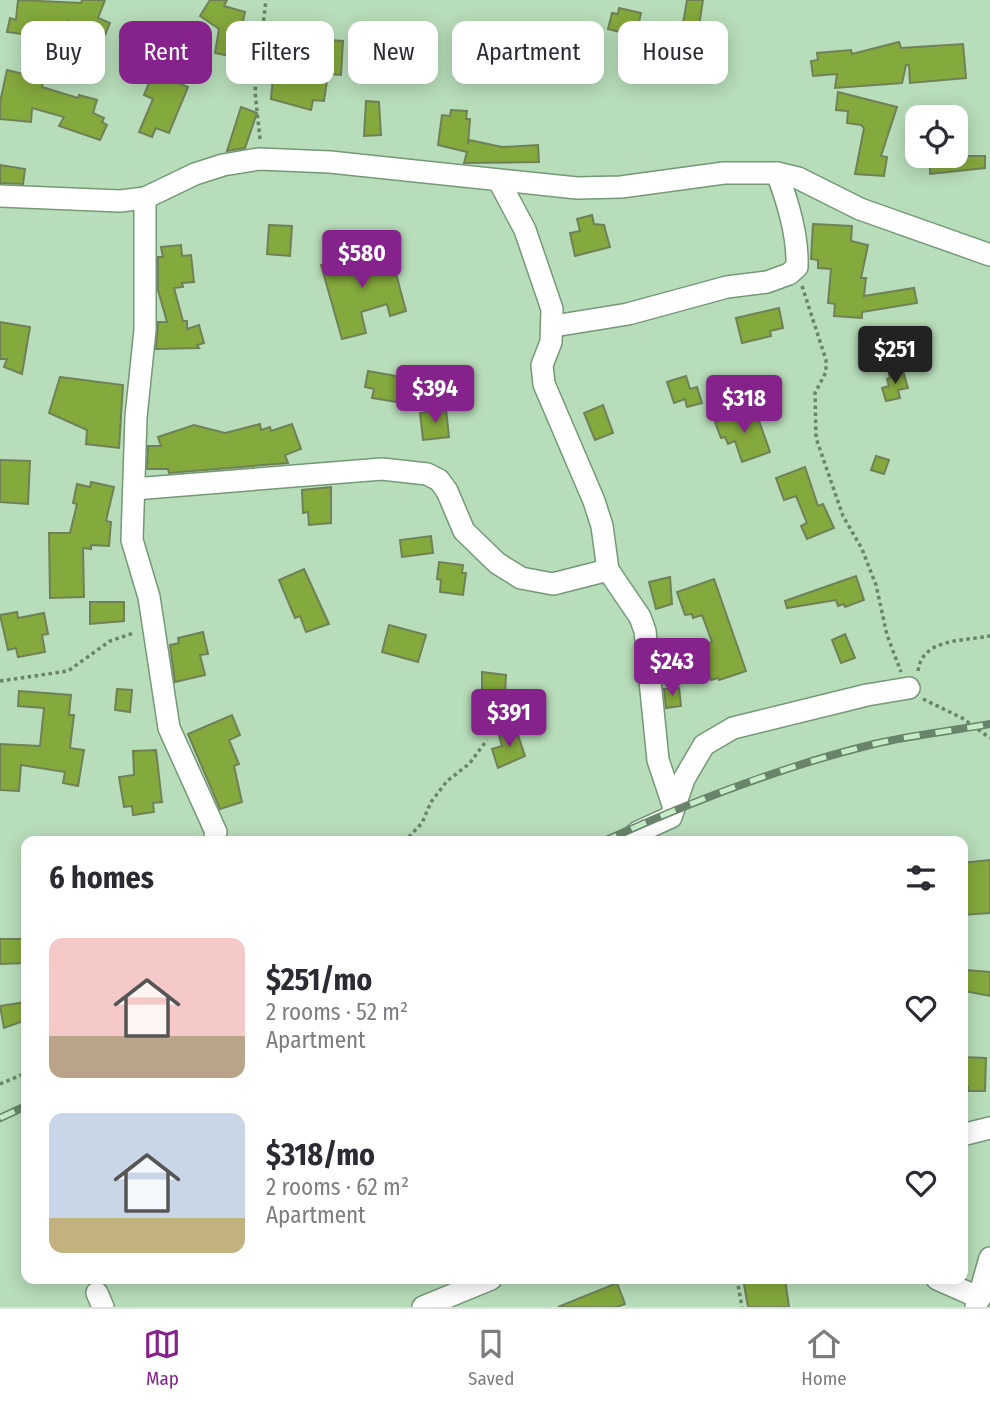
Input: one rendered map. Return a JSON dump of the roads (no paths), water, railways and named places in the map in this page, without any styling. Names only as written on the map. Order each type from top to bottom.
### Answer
[{"type":"street","points":[[0,196],[120,201],[145,198],[195,174],[259,159],[330,162],[577,188],[621,187],[724,173],[777,173],[798,178],[860,209],[990,255]]},
{"type":"street","points":[[554,326],[628,314],[727,287],[767,282],[789,274],[797,267],[793,227],[777,173]]},
{"type":"street","points":[[499,181],[525,230],[552,309],[554,326],[541,374],[594,502],[608,570],[640,617],[645,631],[657,760],[673,804]]},
{"type":"street","points":[[145,198],[145,330],[136,417],[132,540],[149,597],[169,728],[216,832],[215,836]]},
{"type":"street","points":[[134,489],[382,469],[427,474],[439,480],[447,491],[464,531],[497,563],[521,578],[553,584],[608,570]]},
{"type":"street","points":[[633,836],[666,822],[671,817],[673,804],[704,745],[733,728],[867,695],[909,688]]},
{"type":"street","points":[[968,1134],[990,1128]]},
{"type":"street","points":[[946,1284],[978,1302],[990,1258]]},
{"type":"street","points":[[423,1307],[479,1284]]},
{"type":"railway","points":[[616,836],[702,799],[804,763],[888,741],[990,724]]},
{"type":"railway","points":[[0,1118],[21,1108]]}]
